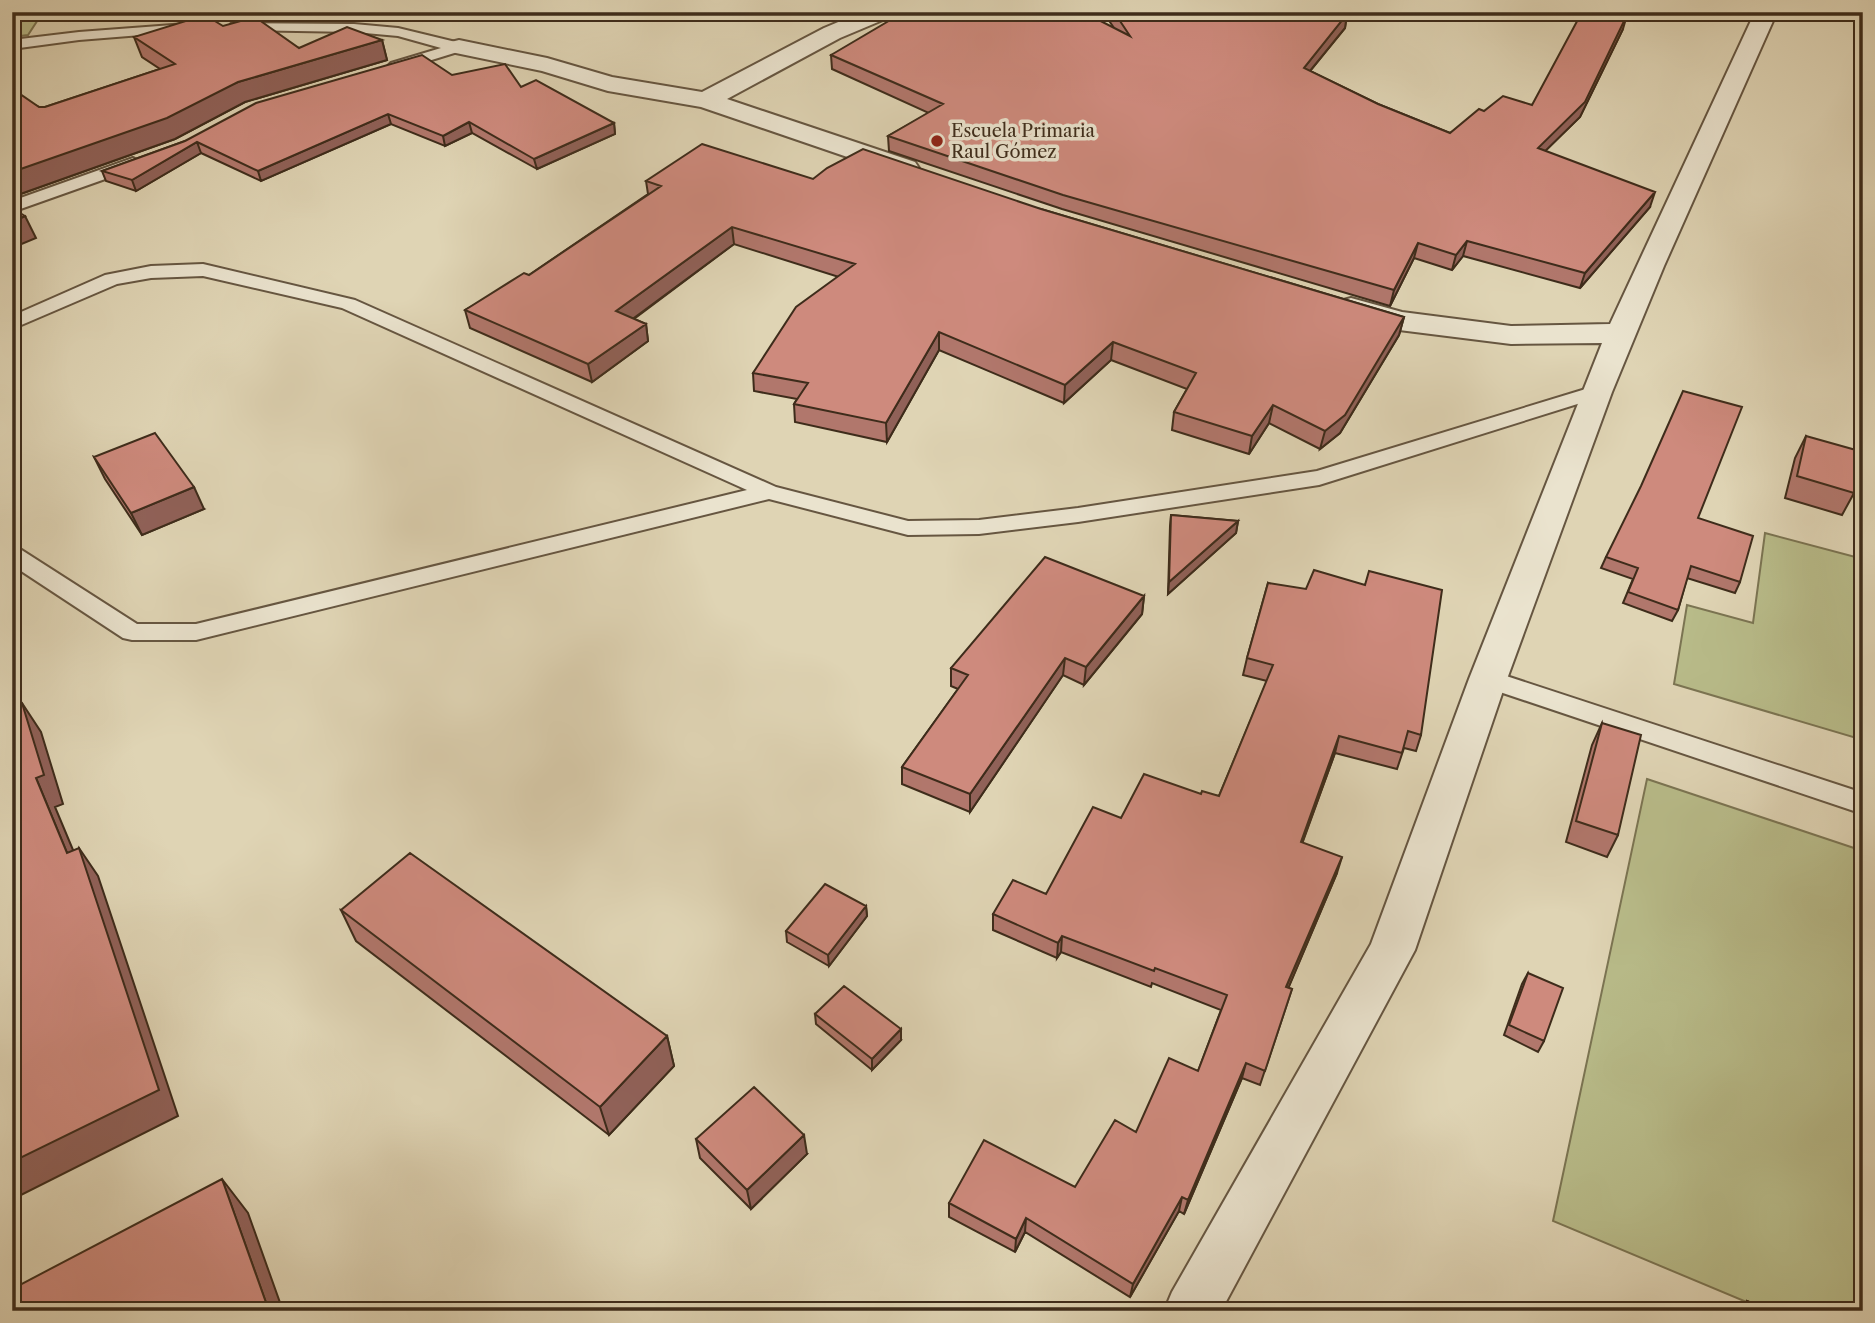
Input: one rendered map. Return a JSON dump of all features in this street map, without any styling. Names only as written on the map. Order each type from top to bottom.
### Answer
[{"type":"street","points":[[706,100],[832,33],[882,12]]},
{"type":"street","points":[[1191,1311],[1392,950],[1488,679],[1596,392],[1766,12]]},
{"type":"street","points":[[459,47],[547,65],[608,84],[706,100],[934,178]]},
{"type":"street","points":[[1332,301],[1399,321],[1511,335],[1622,333]]},
{"type":"lane","points":[[12,45],[79,36],[198,27]]},
{"type":"lane","points":[[222,27],[365,29],[398,32],[459,47]]},
{"type":"lane","points":[[381,70],[459,47]]},
{"type":"lane","points":[[12,206],[143,159]]},
{"type":"lane","points":[[12,323],[112,279],[151,272],[203,270],[348,304],[769,492],[908,528],[979,527],[1078,515],[1319,478],[1596,392]]},
{"type":"lane","points":[[12,554],[132,632],[197,632],[769,492]]},
{"type":"lane","points":[[1488,679],[1863,804]]},
{"type":"green space","points":[[12,12],[43,12],[28,35],[12,37]]},
{"type":"green space","points":[[1765,533],[1863,559],[1863,740],[1674,684],[1687,605],[1753,623]]},
{"type":"green space","points":[[1647,779],[1863,851],[1863,1311],[1768,1311],[1553,1221]]},
{"type":"building","points":[[904,12],[1083,12],[1130,36],[1114,12],[1347,14],[1304,68],[1378,104],[1450,133],[1479,109],[1484,111],[1503,96],[1532,105],[1582,12],[1625,12],[1627,15],[1585,102],[1538,148],[1655,192],[1585,273],[1467,241],[1456,255],[1418,243],[1394,290],[1063,195],[888,136],[943,104],[831,55]]},
{"type":"building","points":[[205,15],[223,26],[255,17],[299,48],[347,27],[382,40],[238,82],[167,118],[12,172],[12,94],[17,92],[39,107],[45,107],[175,64],[134,37]]},
{"type":"building","points":[[422,55],[452,75],[505,64],[521,87],[536,80],[614,123],[534,159],[469,122],[443,136],[388,114],[258,171],[197,142],[132,180],[102,171],[185,141],[256,103]]},
{"type":"building","points":[[702,144],[813,179],[827,168],[863,149],[1041,209],[1404,317],[1345,415],[1325,431],[1273,405],[1252,436],[1174,412],[1196,373],[1113,342],[1065,385],[939,332],[886,423],[794,404],[808,383],[753,373],[796,307],[855,264],[732,227],[616,311],[646,324],[588,364],[465,310],[524,273],[529,275],[661,186],[646,181]]},
{"type":"building","points":[[12,208],[25,216],[12,222]]},
{"type":"building","points":[[1683,391],[1742,407],[1698,518],[1753,536],[1740,582],[1691,566],[1678,610],[1628,592],[1638,568],[1606,557]]},
{"type":"building","points":[[155,433],[194,487],[131,513],[94,457]]},
{"type":"building","points":[[1806,436],[1863,452],[1854,493],[1797,476]]},
{"type":"building","points":[[1171,515],[1238,521],[1169,582]]},
{"type":"building","points":[[1045,557],[1144,596],[1086,667],[1065,658],[970,794],[902,767],[968,675],[951,668]]},
{"type":"building","points":[[1314,570],[1365,585],[1369,571],[1442,590],[1421,735],[1408,731],[1402,753],[1339,736],[1301,842],[1342,857],[1286,987],[1292,989],[1265,1071],[1246,1063],[1188,1200],[1182,1197],[1133,1284],[1026,1218],[1016,1239],[949,1203],[984,1140],[1075,1187],[1115,1120],[1136,1132],[1169,1058],[1198,1071],[1227,995],[1062,936],[1058,943],[993,914],[1013,880],[1046,894],[1093,807],[1121,818],[1144,774],[1201,794],[1202,791],[1219,796],[1273,665],[1247,658],[1268,583],[1306,589]]},
{"type":"building","points":[[22,703],[44,775],[36,778],[67,853],[79,848],[159,1090],[12,1162],[12,707]]},
{"type":"building","points":[[1602,723],[1641,735],[1618,835],[1576,821]]},
{"type":"building","points":[[410,853],[667,1036],[600,1107],[341,910]]},
{"type":"building","points":[[825,884],[866,906],[828,955],[786,931]]},
{"type":"building","points":[[1528,973],[1563,988],[1544,1041],[1509,1025]]},
{"type":"building","points":[[844,986],[901,1029],[872,1059],[815,1014]]},
{"type":"building","points":[[754,1087],[804,1135],[747,1190],[696,1139]]},
{"type":"building","points":[[222,1179],[269,1311],[12,1311],[12,1289]]},
{"type":"building","points":[[1747,1301],[1769,1311],[1746,1311]]},
{"type":"place","name":"Escuela Primaria Raul Gómez","points":[[937,141]]}]
